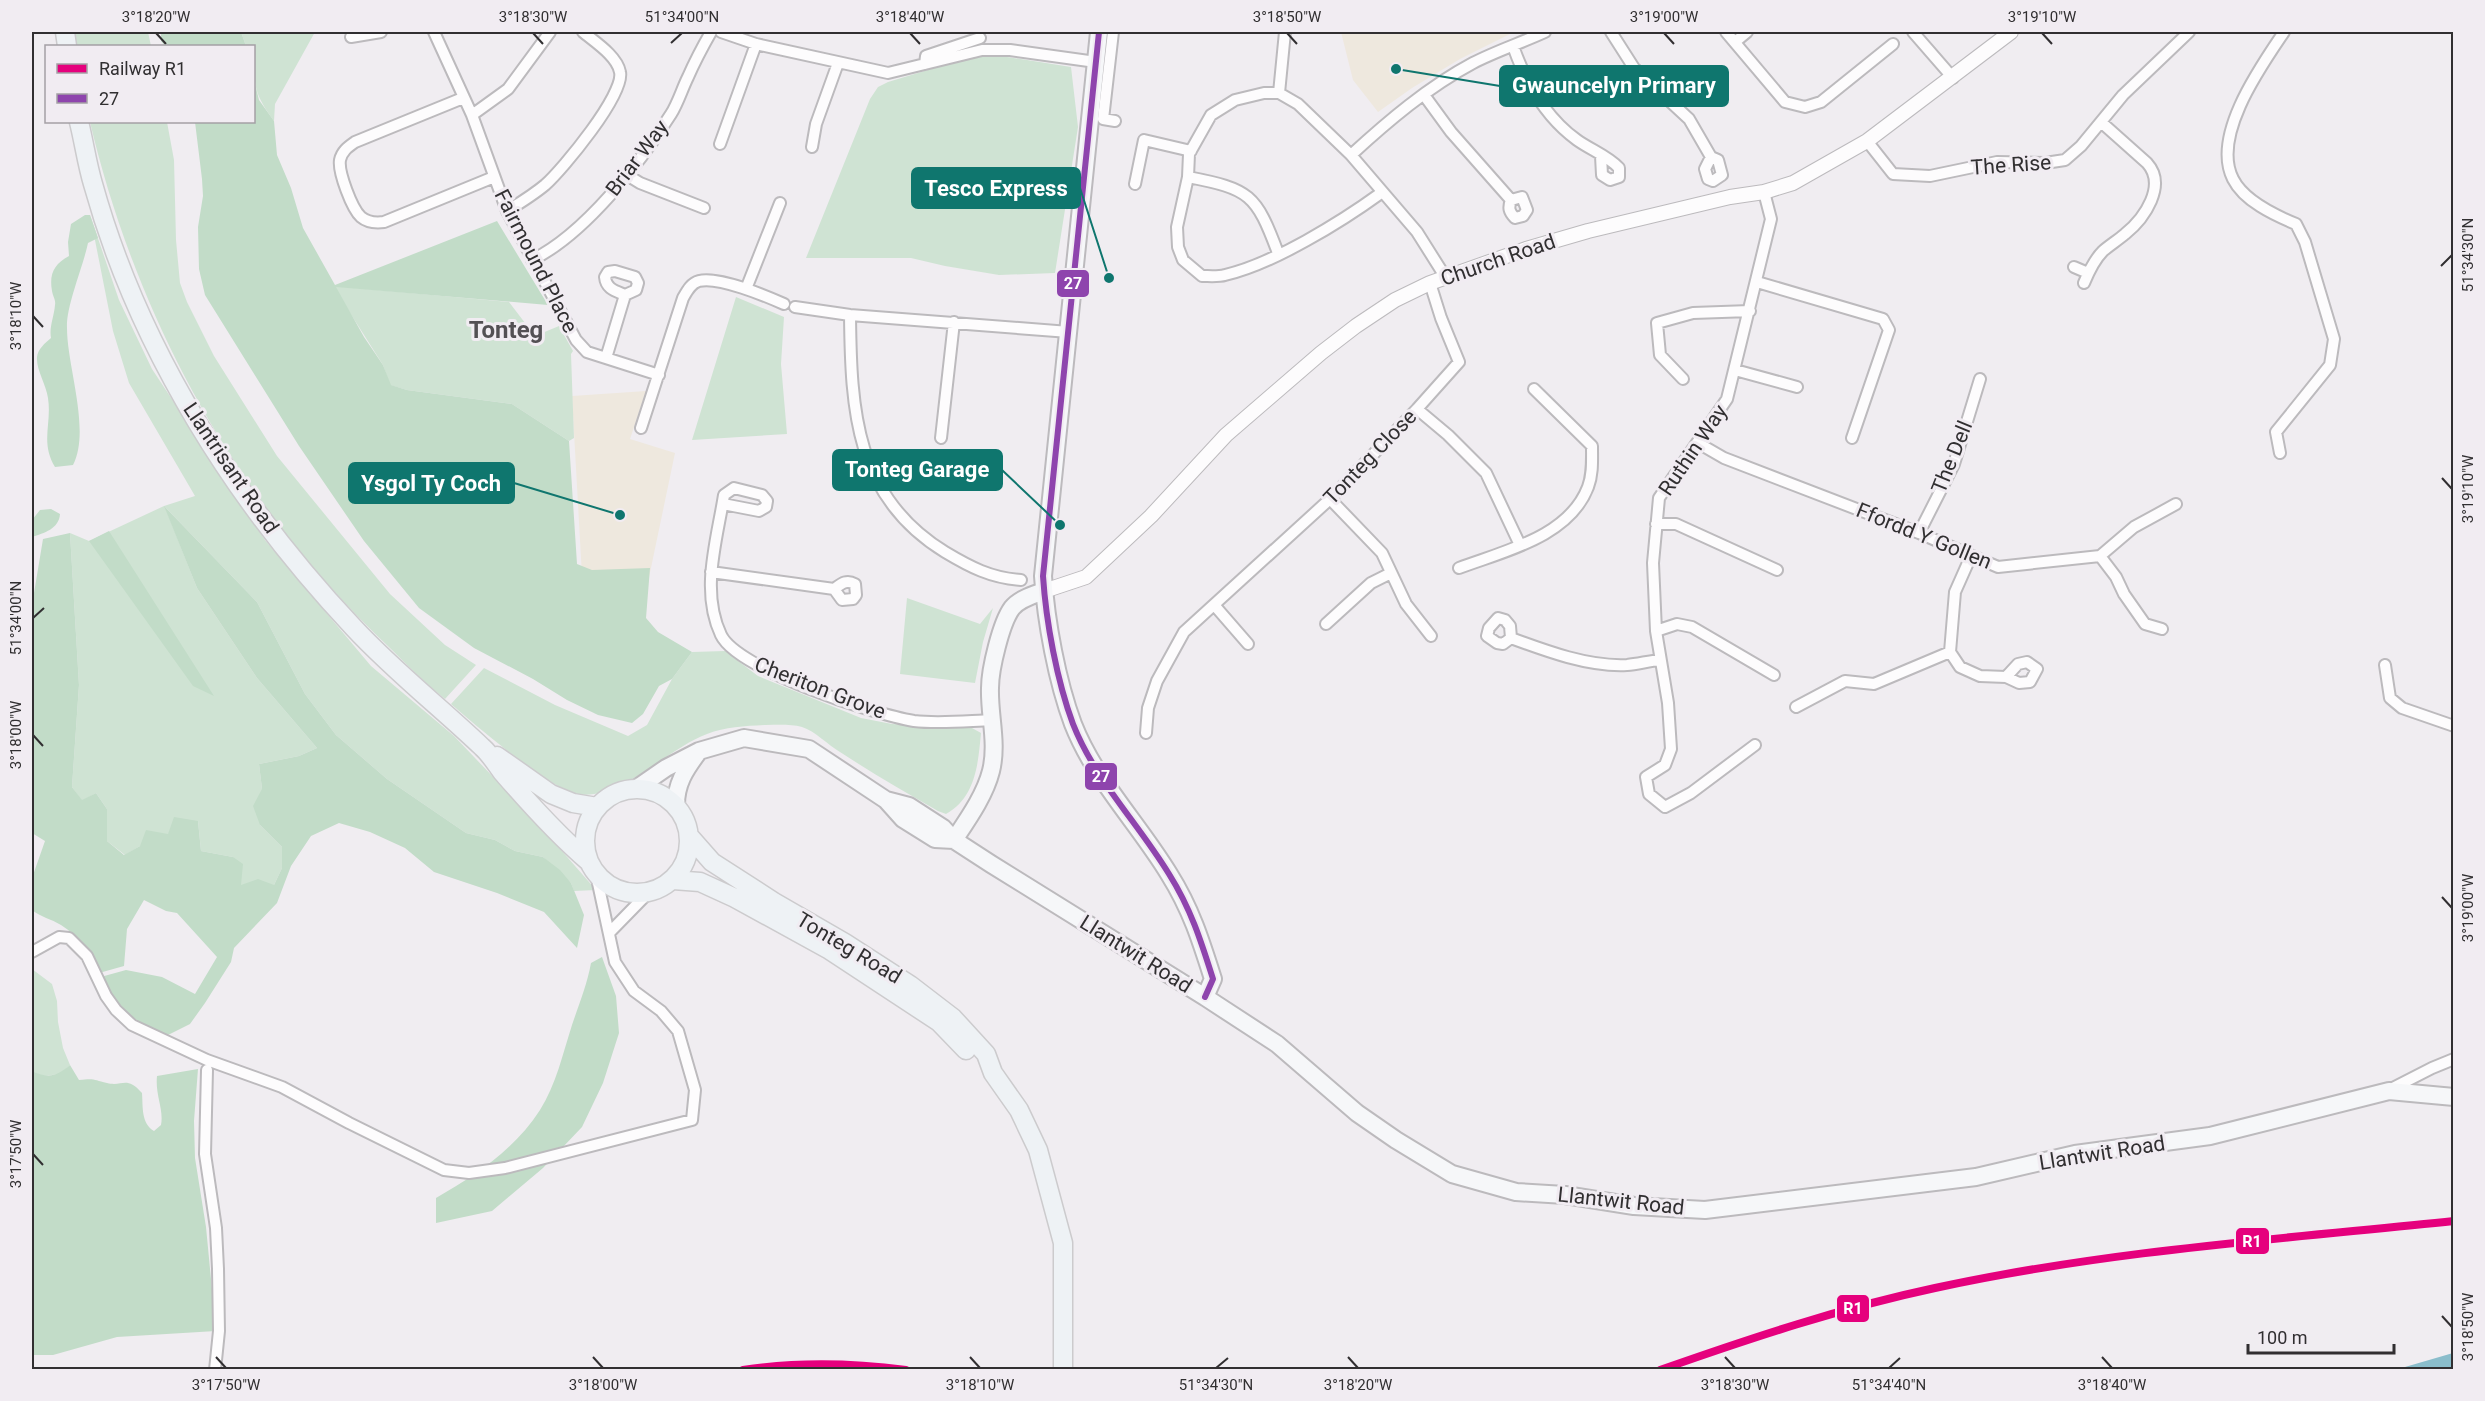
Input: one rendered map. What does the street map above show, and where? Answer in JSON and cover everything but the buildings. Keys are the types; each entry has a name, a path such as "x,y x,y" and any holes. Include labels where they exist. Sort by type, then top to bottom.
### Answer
{"main road":[{"path":"1099,32 1042,576 1052,644 1073,724 1118,805 1169,873 1194,919 1213,979 1205,997"},
{"name":"Llantrisant Road","path":"79,123 93,184 121,267 148,330 229,472 297,563 354,628 402,676 485,749 551,794 573,803 597,807"},
{"path":"954,840 976,806 991,771 993,758 990,686 1004,625 1012,607 1023,599 1044,591"},
{"name":"Llantwit Road","path":"699,751 744,738 809,749 886,800 903,819 935,839 954,840 1276,1044 1357,1113 1396,1140 1452,1174 1516,1192 1565,1195 1634,1206 1706,1210 1976,1177 2075,1154 2210,1136 2389,1091 2454,1097"},
{"name":"Llantrisant Road","path":"485,749 503,773 592,868"},
{"path":"637,788 651,790 676,805 683,814 690,837 683,868 673,880 649,892 622,891 608,885 592,868 585,847 585,833 589,819 597,807 615,794 637,788 666,768 699,751"},
{"path":"676,805 676,792 683,772 699,751"},
{"name":"Tonteg Road","path":"690,837 712,862 774,903 855,949 910,985 953,1018 986,1054 993,1073 1019,1110 1038,1150 1063,1243 1063,1370"},
{"name":"Tonteg Road","path":"673,880 700,882 735,898 837,954 939,1022 975,1060 993,1073"}],"street":[{"path":"351,37 381,32"},
{"name":"Fairmound Place","path":"434,32 472,116 507,211 580,346 587,352 659,375"},
{"path":"472,116 508,89 550,32"},
{"path":"507,211 529,197 562,168 587,136 619,87 620,70 615,60 583,32"},
{"name":"Briar Way","path":"532,260 553,247 580,225 606,200 627,175 672,113 711,32"},
{"path":"721,32 756,44 888,73 982,50 1010,50 1096,62"},
{"path":"1113,32 1103,119 1115,121"},
{"path":"1279,93 1285,32"},
{"path":"1351,155 1381,127 1474,62 1545,32"},
{"path":"1611,32 1634,68 1689,119 1711,157"},
{"path":"1726,32 1785,102 1805,107 1821,102 1893,44"},
{"path":"1735,42 1747,32"},
{"path":"1912,32 1953,78"},
{"name":"Church Road","path":"1044,591 1086,577 1144,523 1226,435 1321,353 1395,300 1431,283 1526,249 1588,231 1730,197 1764,192 1793,183 1867,141 2011,32"},
{"name":"The Rise","path":"1867,141 1893,174 1930,176 1997,162 2045,163 2065,160 2081,146 2123,95 2189,32"},
{"path":"2280,453 2276,432 2330,365 2334,339 2306,243 2296,224 2273,215 2239,188 2229,168 2228,152 2237,113 2256,73 2284,32"},
{"path":"926,64 926,56 979,35 982,50"},
{"path":"720,144 756,44"},
{"path":"1513,46 1535,97 1568,134 1601,156"},
{"path":"812,147 816,124 838,63"},
{"path":"1381,193 1323,231 1245,269 1222,276 1202,276 1182,260 1178,247 1177,227 1191,151 1211,115 1235,100 1264,93 1279,93 1298,104 1351,155 1381,193 1417,232 1446,278"},
{"path":"1424,95 1451,132 1510,200"},
{"path":"464,98 355,142 343,152 340,168 354,208 362,218 375,223 384,222 494,177"},
{"path":"2074,267 2086,278 2103,251 2126,234 2144,212 2155,190 2154,174 2147,162 2101,122"},
{"path":"1135,184 1144,140 1191,151"},
{"path":"627,175 640,183 704,208"},
{"path":"1188,177 1227,186 1247,195 1264,215 1278,254"},
{"name":"Ruthin Way","path":"1755,745 1691,794 1665,807 1649,794 1646,777 1665,765 1671,749 1668,703 1656,631 1653,563 1659,498 1727,399 1771,219 1764,192"},
{"path":"746,289 780,203"},
{"path":"641,428 683,298 693,284 700,280 746,289 790,305 850,315 1069,332"},
{"path":"1757,282 1883,319 1889,330 1852,438"},
{"name":"Tonteg Close","path":"1146,733 1148,708 1157,681 1184,632 1330,499 1459,362 1441,318 1431,283"},
{"path":"606,358 625,295"},
{"path":"1683,379 1660,356 1657,323 1693,313 1750,311"},
{"path":"850,315 853,389 857,420 864,449 880,488 890,503 914,529 938,547 988,575 1021,580"},
{"path":"941,438 954,322"},
{"path":"1735,370 1797,387"},
{"name":"The Dell","path":"1919,533 1954,464 1980,378"},
{"path":"1459,568 1553,530 1567,518 1588,487 1592,470 1592,446 1534,389"},
{"path":"1417,409 1448,435 1486,473 1520,545"},
{"name":"Ffordd Y Gollen","path":"1698,442 1724,458 1919,533 1998,567 2100,556"},
{"path":"1330,499 1382,553 1406,604 1431,636"},
{"name":"Cheriton Grove","path":"723,504 711,572 713,604 721,635 738,654 758,667 886,716 929,722 992,720"},
{"path":"2162,629 2145,624 2100,556 2134,527 2176,504"},
{"path":"1656,524 1676,524 1777,570"},
{"path":"1971,556 1955,592 1950,652 1960,667 1980,676 2006,677"},
{"path":"711,572 834,589"},
{"path":"1326,624 1371,583 1391,573"},
{"path":"1215,606 1248,644"},
{"path":"1656,631 1677,624 1692,627 1774,675"},
{"path":"1511,638 1535,647 1604,664 1626,665 1660,660"},
{"path":"1796,707 1845,681 1874,684 1950,652"},
{"path":"2385,665 2390,698 2402,708 2454,726"},
{"path":"32,952 59,938 69,938 87,956 106,996 116,1010 132,1025 207,1060 282,1087 380,1140 444,1170 469,1173 505,1168 692,1120 695,1090 678,1031 661,1011 634,991 615,962 592,868"},
{"path":"609,933 649,892"},
{"path":"2389,1091 2454,1059"},
{"path":"207,1070 205,1154 216,1228 218,1269 219,1331 215,1370"}],"shaded area":[{"path":"1341,32 1514,32 1460,59 1378,112 1353,80"},
{"path":"646,391 630,439 675,453 643,606 582,576 572,396"}],"green space":[{"path":"74,32 148,32 151,45 76,45"},
{"path":"161,32 241,32 246,45 164,45 161,41"},
{"path":"241,32 315,32 275,104 274,121 262,102 256,86 255,45 246,45"},
{"path":"995,55 1071,67 1078,127 1055,273 999,275 911,258 806,258 870,99 878,87 961,60"},
{"path":"255,84 259,100 274,121 277,155 291,188 303,228 335,285 497,221 548,305 336,287 364,337 383,365 391,385 407,390 512,404 569,441 577,564 592,570 650,568 646,618 658,632 692,652 672,679 659,686 643,714 632,723 598,715 474,648 419,608 364,541 299,446 205,295 199,269 198,227 203,196 195,123 255,123"},
{"path":"90,123 167,123 174,160 176,240 180,283 187,302 214,356 277,456 390,594 445,645 476,665 445,699 411,669 338,595 288,536 242,474 202,408 166,340 136,269 110,196"},
{"path":"85,215 90,215 98,238 88,243 67,319 68,344 79,417 78,451 73,465 55,467 47,441 48,398 37,357 40,349 51,338 55,303 51,285 52,275 56,266 69,256 68,242 71,224"},
{"path":"90,215 119,300 152,369 265,540 371,666 454,736 541,827 596,890 574,891 571,883 543,857 515,851 495,840 466,833 387,779 336,735 305,694 257,602 165,507 197,588 257,678 317,748 299,756 259,764 262,789 260,825 282,847 282,868 274,885 240,886 233,857 201,851 198,821 140,846 125,855 107,841 107,809 96,793 82,801 72,787 79,685 70,533 89,541 164,506 195,496 129,383 113,331"},
{"path":"333,286 509,302 535,336 559,326 573,351 571,354 574,438 569,441 512,404 407,390 390,385 383,365"},
{"path":"736,297 784,317 781,364 787,434 692,440"},
{"path":"164,506 257,602 305,694 336,735 387,779 466,833 495,840 515,851 543,857 560,870 571,883 584,915 577,948 544,912 434,872 405,848 370,832 339,823 311,836 291,866 277,903 234,948 231,962 190,1024 166,1036 124,1020 97,978 126,970 162,977 195,994 217,957 177,913 166,911 144,900 127,929 124,966 99,973 88,952 73,934 32,910 32,878 45,841 32,833 34,802 32,797 32,605 43,539 70,533 79,685 72,787 82,800 96,793 107,809 107,841 124,855 140,846 146,830 168,834 174,817 198,821 201,851 233,857 243,864 241,885 258,879 274,885 282,868 282,847 260,825 253,806 262,789 259,764 299,756 317,748 257,678 197,588"},
{"path":"51,509 60,514 57,523 50,530 32,537 32,520 40,510"},
{"path":"109,531 214,696 193,686 89,541"},
{"path":"907,598 980,624 993,608 975,683 900,674"},
{"path":"725,651 758,676 861,718 892,724 972,728 981,733 977,768 964,799 946,814 938,811 876,775 807,729 793,725 744,726 707,734 610,790 594,794 577,794 565,790 531,769 451,704 484,668 555,705 628,736 647,725 672,679 692,652"},
{"path":"602,957 616,996 619,1033 603,1083 582,1127 543,1168 492,1211 436,1223 436,1198 465,1180 506,1149 519,1137 540,1110 559,1069 591,963"},
{"path":"32,969 52,984 57,1001 63,1048 70,1065 61,1074 42,1076 32,1071"},
{"path":"70,1065 79,1080 91,1079 112,1084 132,1084 142,1093 145,1119 154,1131 161,1125 162,1119 157,1076 198,1069 194,1121 195,1158 206,1227 216,1331 117,1337 53,1355 32,1355 32,1071 48,1076 61,1072"}],"water":[{"path":"2453,1353 2453,1369 2380,1369 2405,1367"}],"rail line":[{"name":"R1","path":"1660,1370 1831,1314 1900,1296 1999,1275 2193,1247 2454,1221"},
{"name":"R1","path":"743,1370 824,1364 906,1370"}],"transit line":[{"name":"27","path":"1099,32 1043,576 1044,594 1057,670 1073,724 1093,764 1157,855 1183,900 1200,938 1213,979 1205,997"}],"place":[{"name":"Gwauncelyn Primary","path":"1396,69"},
{"name":"Tesco Express","path":"1109,278"},
{"name":"Ysgol Ty Coch","path":"620,515"},
{"name":"Tonteg Garage","path":"1060,525"}],"district":[{"name":"Tonteg","path":"506,330"}]}
